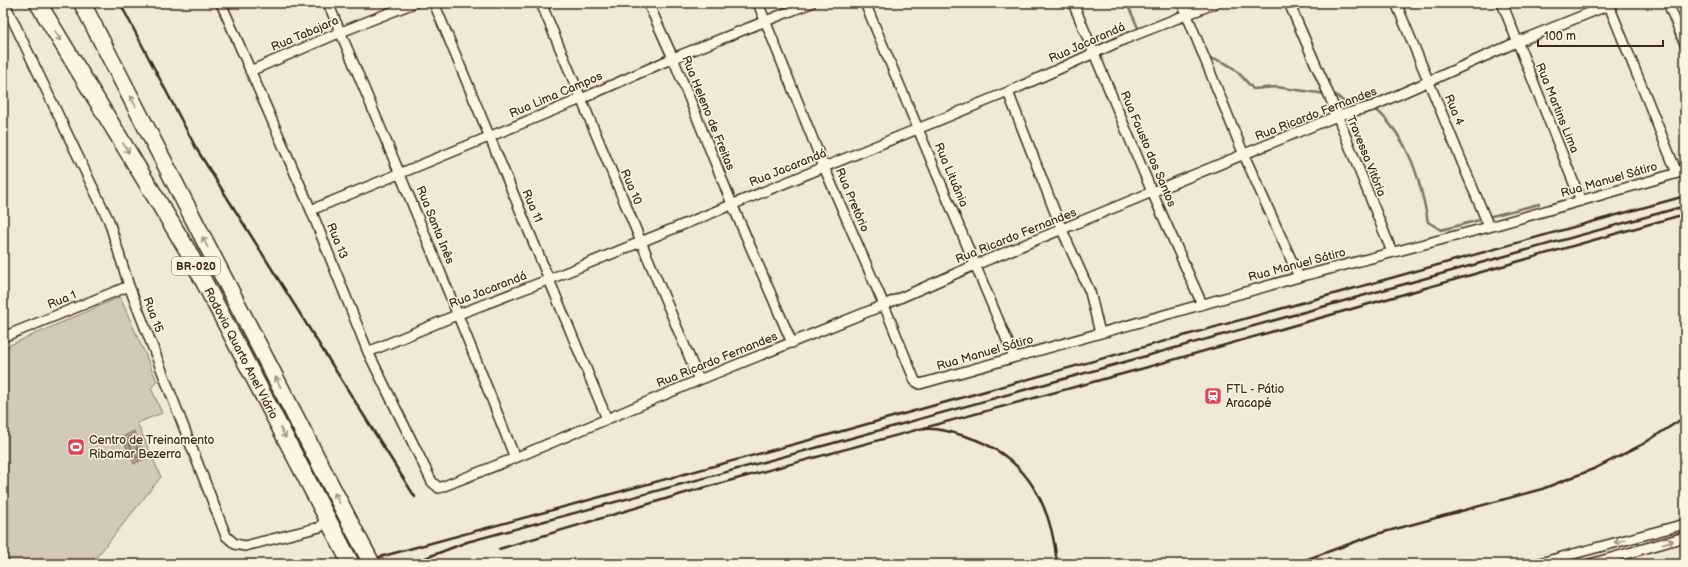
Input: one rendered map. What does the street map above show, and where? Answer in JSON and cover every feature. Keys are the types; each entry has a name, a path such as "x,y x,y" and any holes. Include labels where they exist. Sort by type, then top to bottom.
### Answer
{"highway":[{"name":"Rodovia Quarto Anel Viário","path":"38,3 188,251 351,564"},
{"name":"Rodovia Quarto Anel Viário","path":"82,3 372,564"}],"street":[{"name":"Rua 13","path":"221,3 311,210 368,352 434,485"},
{"name":"Rua Santa Inês","path":"328,3 401,173 459,314 515,458"},
{"name":"Rua Tabajara","path":"250,71 414,3"},
{"name":"Rua 11","path":"434,3 607,419"},
{"name":"Rua 10","path":"541,3 698,380"},
{"name":"Rua Heleno de Freitas","path":"648,3 673,58 732,204 792,343"},
{"name":"Rua Pretório","path":"758,3 824,167 916,383"},
{"name":"Rua Lima Campos","path":"311,210 581,99 673,58 811,3"},
{"name":"Rua Lituânia","path":"865,3 1014,357"},
{"name":"Rua Fausto dos Santos","path":"1073,3 1152,192 1202,304"},
{"path":"1182,3 1244,155 1299,277"},
{"name":"Rua Jacarandá","path":"368,352 1008,92 1094,53 1216,3"},
{"name":"Travessa Vitória","path":"1289,3 1392,252"},
{"name":"Rua 4","path":"1396,3 1489,227"},
{"name":"Rua Martins Lima","path":"1502,3 1581,201"},
{"path":"1668,3 1685,44"},
{"path":"1608,4 1681,172"},
{"name":"Rua Ricardo Fernandes","path":"434,485 439,488 515,458 698,380 884,305 975,265 1337,116 1373,106 1517,42 1608,4"},
{"name":"Rua 15","path":"4,5 106,214 129,286 226,536 235,544 245,546 320,527 327,517"},
{"path":"1008,92 1062,230 1090,292 1100,333"},
{"name":"Rua Manuel Sátiro","path":"916,383 920,384 1299,277 1489,227 1681,172"},
{"name":"Rua 1","path":"3,337 129,286"},
{"path":"1536,564 1685,524"},
{"path":"1636,537 1639,550"},
{"path":"1590,564 1685,537"}],"shaded area":[{"name":"Centro de Treinamento Ribamar Bezerra","path":"120,297 157,381 151,388 162,413 137,423 161,477 91,564 3,564 3,348"}],"water":[{"path":"134,431 146,458 134,464 122,437"}],"waterway":[{"path":"1125,3 1130,10 1139,30"},
{"path":"1175,23 1185,22 1188,29"},
{"path":"1207,59 1222,61 1228,64 1238,72 1253,89 1276,87 1326,94"},
{"path":"1331,95 1336,95 1344,102 1368,101 1372,105"},
{"path":"1375,108 1387,120 1405,146 1417,175 1428,222 1441,230 1483,219"},
{"path":"1488,217 1539,204"}],"railway":[{"path":"120,3 196,148 415,497"},
{"path":"354,564 828,435 1685,196"},
{"path":"410,564 467,542 830,444 1685,206"},
{"path":"499,549 692,491 1148,367 1685,214"},
{"path":"1294,564 1377,534 1542,489 1596,468 1643,444 1685,417"},
{"path":"925,429 936,429 952,432 988,445 1006,457 1020,470 1042,503 1054,542 1057,564"}],"place":[{"name":"FTL - Pátio Aracapé","path":"1213,396"},
{"name":"Centro de Treinamento Ribamar Bezerra","path":"76,447"}]}
